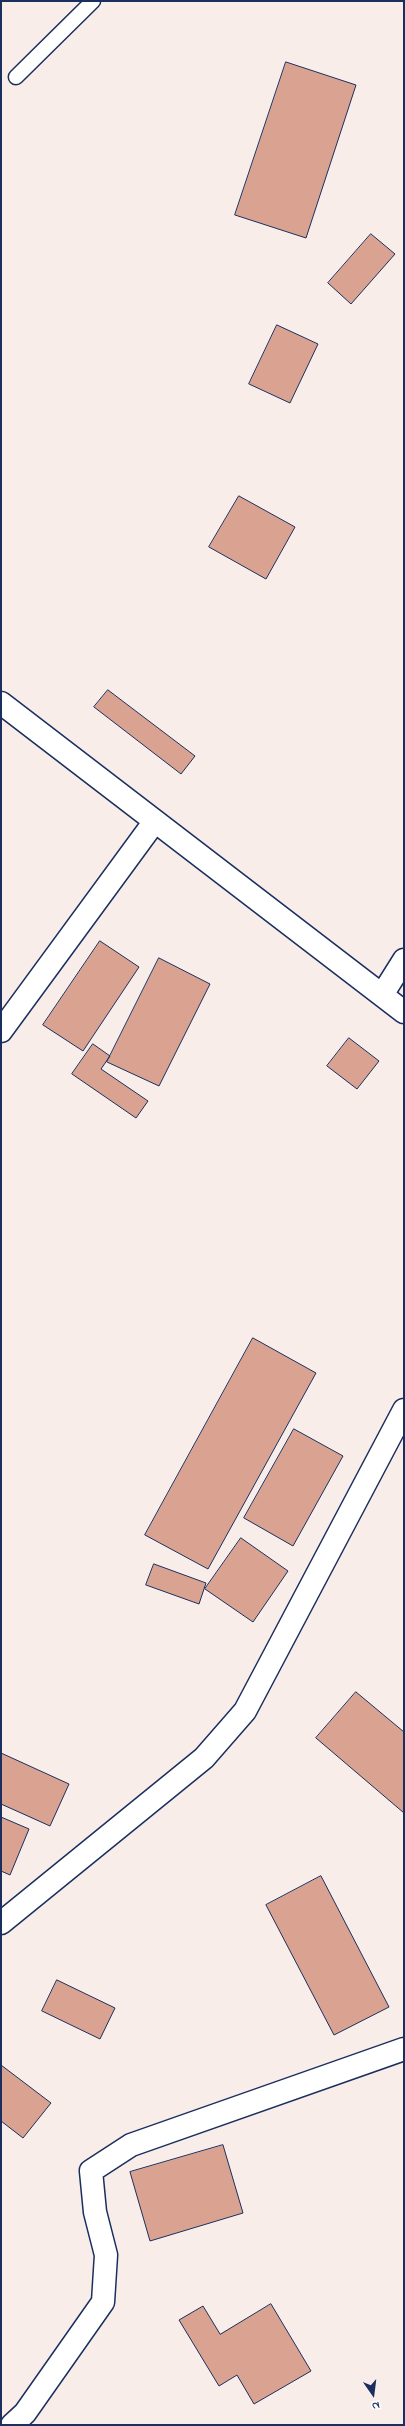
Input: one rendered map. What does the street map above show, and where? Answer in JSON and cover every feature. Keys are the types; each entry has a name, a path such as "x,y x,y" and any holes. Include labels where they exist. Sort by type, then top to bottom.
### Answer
{"street":[{"path":"1,703 404,1012"},
{"path":"1,1031 155,822"},
{"path":"382,995 404,960"},
{"path":"1,1923 204,1758 245,1712 404,1410"},
{"path":"12,2425 25,2413 103,2302 106,2255 95,2212 91,2171 131,2145 404,2049"}],"lane":[{"path":"16,77 93,1"}],"building":[{"path":"286,62 356,85 306,238 235,215"},
{"path":"371,234 395,254 351,304 328,283"},
{"path":"277,325 318,344 290,403 249,384"},
{"path":"239,496 295,527 266,579 209,547"},
{"path":"108,690 195,756 181,774 94,707"},
{"path":"100,941 139,967 83,1051 43,1025"},
{"path":"159,958 210,984 159,1086 107,1062"},
{"path":"349,1038 379,1061 357,1089 327,1066"},
{"path":"93,1044 110,1056 101,1069 148,1101 136,1118 72,1074"},
{"path":"253,1338 316,1373 208,1569 145,1535"},
{"path":"294,1429 343,1456 293,1546 244,1518"},
{"path":"241,1538 288,1571 253,1622 205,1589"},
{"path":"154,1564 206,1583 199,1604 146,1585"},
{"path":"356,1692 404,1732 404,1813 316,1738"},
{"path":"1,1753 69,1784 50,1826 1,1804"},
{"path":"1,1817 29,1829 10,1875 1,1871"},
{"path":"321,1876 389,2007 334,2035 266,1905"},
{"path":"57,1980 115,2008 100,2039 42,2011"},
{"path":"1,2065 51,2103 23,2138 1,2121"},
{"path":"223,2145 243,2213 150,2241 130,2172"},
{"path":"271,2304 311,2371 254,2404 237,2375 219,2386 179,2320 203,2306 220,2334"}]}
